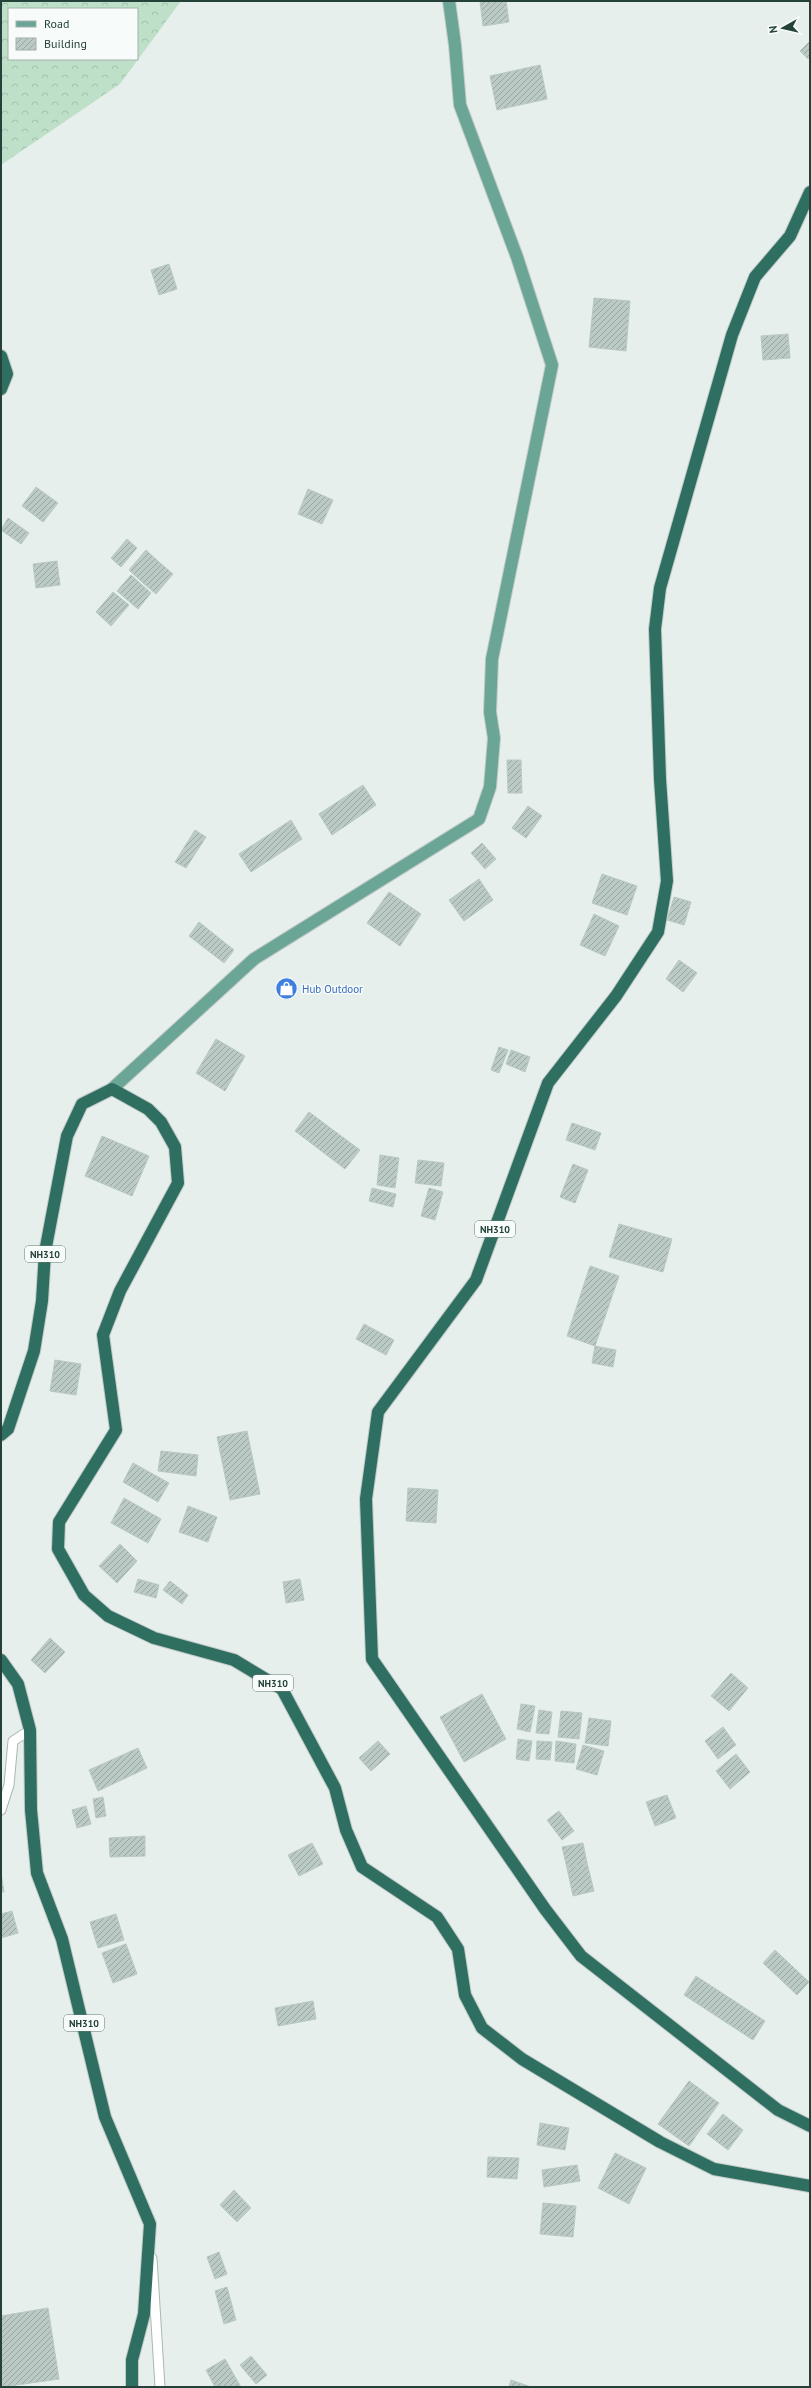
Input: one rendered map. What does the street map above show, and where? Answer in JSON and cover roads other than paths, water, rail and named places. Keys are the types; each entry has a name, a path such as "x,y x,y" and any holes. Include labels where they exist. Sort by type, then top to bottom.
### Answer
{"highway":[{"name":"NH310","path":"810,192 790,236 755,277 735,327 660,588 655,629 660,779 667,881 658,932 616,996 548,1083 476,1280 378,1412 366,1499 372,1660 545,1909 581,1956 778,2110 810,2126"},
{"path":"1,356 7,374 1,389"},
{"name":"NH310","path":"1,1435 8,1429 34,1351 42,1301 45,1252 67,1136 82,1104 112,1089 148,1109 161,1122 175,1147 178,1183 120,1291 103,1336 116,1430 59,1522 58,1550 84,1595 108,1616 154,1638 234,1660 282,1689 335,1788 346,1830 362,1867 437,1917 458,1949 464,1995 482,2028 522,2059 660,2142 714,2169 810,2186"},
{"name":"NH310","path":"1,1660 18,1684 30,1730 31,1810 37,1873 62,1939 105,2117 150,2224 144,2314 132,2360 132,2387"}],"main road":[{"path":"112,1089 254,959 479,819 490,787 494,738 490,712 492,659 552,365 517,257 460,105 455,45 449,1"}],"lane":[{"path":"1,1810 9,1785 13,1741 30,1730"},
{"path":"150,2224 160,2387"}],"place":[{"name":"Hub Outdoor","path":"287,989"}]}
